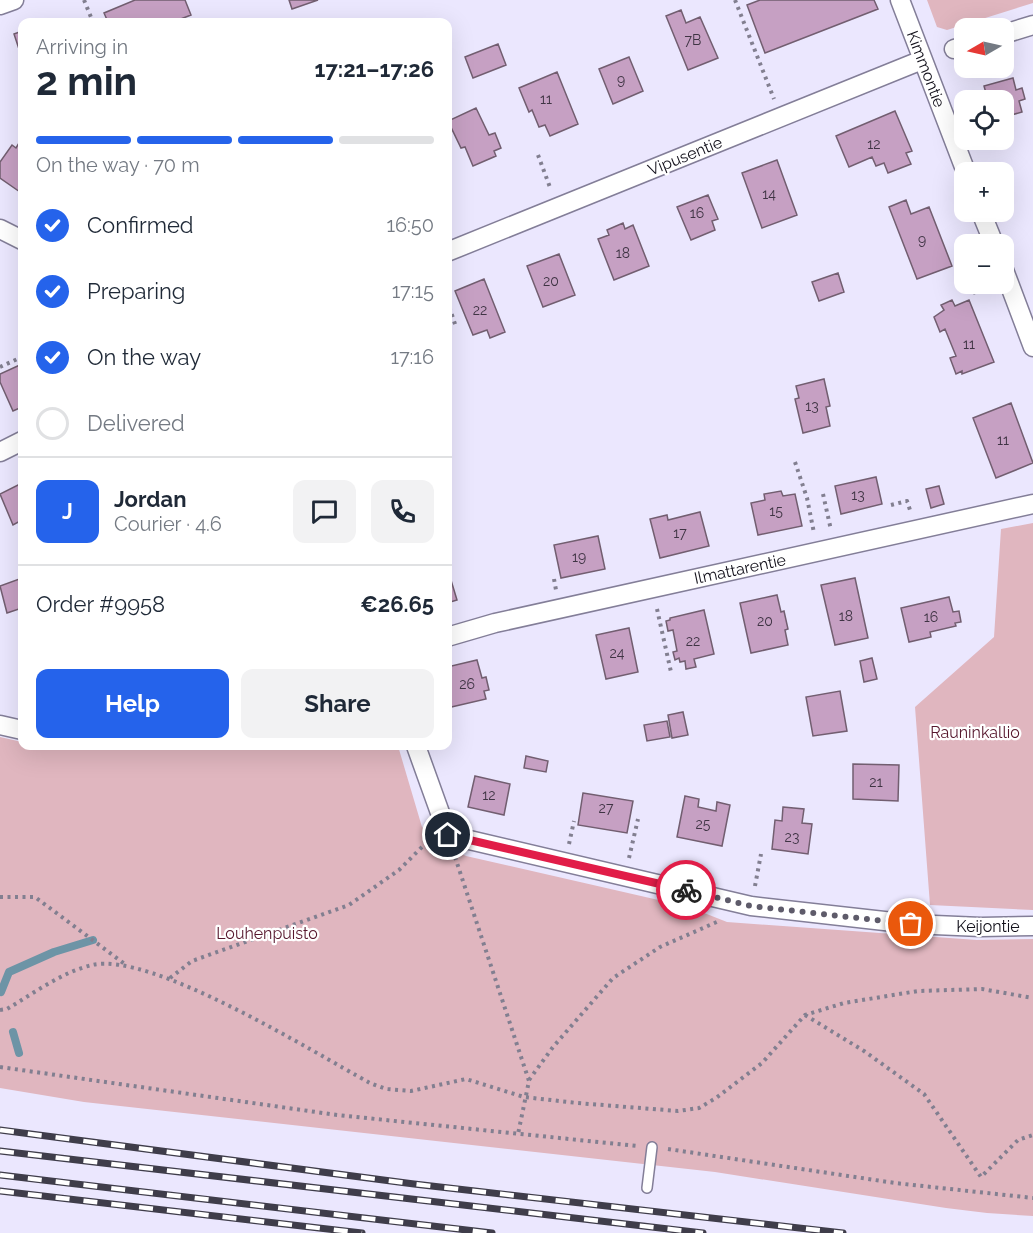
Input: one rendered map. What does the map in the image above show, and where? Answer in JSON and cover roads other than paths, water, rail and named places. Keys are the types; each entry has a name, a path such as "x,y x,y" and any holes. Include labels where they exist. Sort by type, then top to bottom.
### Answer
{"street":[{"path":"0,5 14,0"},
{"name":"Kimmontie","path":"900,0 962,162"},
{"path":"1014,31 1033,25"},
{"name":"Vipusentie","path":"452,250 922,60"},
{"path":"0,229 18,238"},
{"path":"1013,294 1033,347"},
{"path":"0,452 18,443"},
{"name":"Ilmattarentie","path":"452,636 495,623 1033,504"},
{"path":"0,724 18,729"},
{"name":"Keijontie","path":"417,750 448,835 751,906 911,924 981,927 1033,926"}],"lane":[{"path":"647,1188 652,1147"}],"waterway":[{"path":"1,992 9,972 54,952 93,940"},
{"path":"13,1032 19,1053"}],"railway":[{"path":"0,1130 414,1184 843,1233"},
{"path":"0,1151 703,1233"},
{"path":"0,1175 492,1233"},
{"path":"0,1191 362,1233"}],"park label":[{"name":"Rauninkallio","path":"975,732"},
{"name":"Louhenpuisto","path":"267,933"}]}
